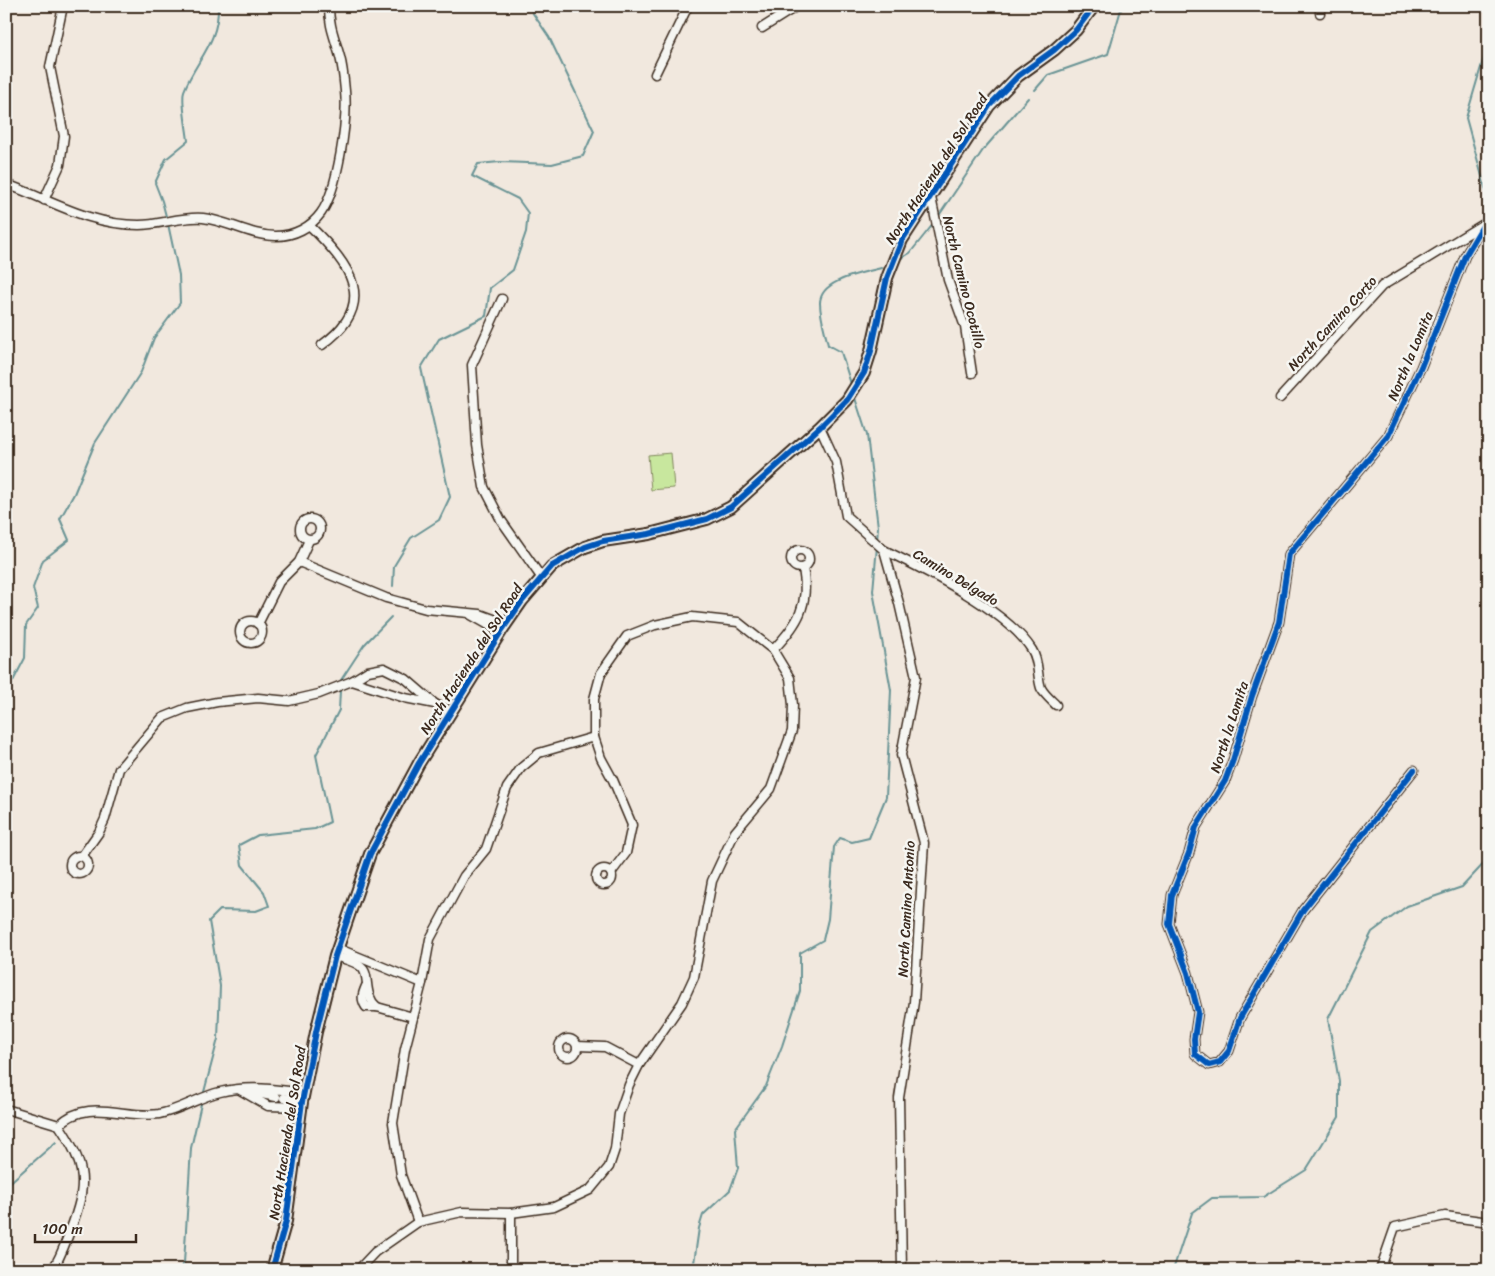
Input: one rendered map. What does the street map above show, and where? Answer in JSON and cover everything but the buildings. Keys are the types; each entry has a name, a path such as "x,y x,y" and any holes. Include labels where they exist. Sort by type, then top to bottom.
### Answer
{"street":[{"path":"44,200 60,165 64,136 50,67 63,6"},
{"path":"6,184 82,217 138,225 200,218 224,221 256,232 276,236 298,232 310,226 322,212 333,186 345,122 345,93 340,58 329,24 329,6"},
{"path":"655,74 688,6"},
{"path":"762,28 797,6"},
{"name":"North Hacienda del Sol Road","path":"272,1270 286,1221 303,1100 316,1032 336,952 370,854 419,763 504,628 541,577 552,566 585,547 604,541 649,534 688,524 731,507 820,427 847,400 864,373 892,259 902,240 989,106 1018,76 1054,50 1076,30 1094,6"},
{"name":"North Camino Ocotillo","path":"931,196 948,280 965,327 972,373"},
{"name":"North Camino Corto","path":"1280,398 1382,286 1486,222"},
{"name":"North la Lomita","path":"1414,770 1303,910 1240,1018 1229,1051 1220,1062 1208,1065 1195,1054 1194,1039 1198,1012 1188,973 1169,924 1172,895 1189,853 1196,827 1225,781 1233,760 1252,696 1279,622 1289,554 1388,436 1421,367 1466,256 1486,222"},
{"path":"310,226 336,252 349,273 354,290 354,303 345,326 322,345"},
{"path":"502,299 472,365 477,445 484,487 501,520 541,577"},
{"path":"820,427 836,462 846,516 884,550"},
{"path":"258,624 279,582 299,562 308,540"},
{"name":"Camino Delgado","path":"884,550 930,572 1012,628 1033,651 1042,689 1056,705"},
{"name":"North Camino Antonio","path":"884,550 899,603 916,677 901,755 924,843 914,1002 899,1098 902,1270"},
{"path":"299,562 386,598 426,609 480,614 504,628"},
{"path":"773,650 789,633 803,609 806,581 803,568"},
{"path":"358,1270 375,1252 418,1222 462,1212 512,1214 554,1207 590,1190 609,1167 615,1149 619,1114 638,1065 674,1016 692,983 712,881 736,832 771,789 792,731 793,705 790,678 773,650 738,622 692,617 655,625 627,636 601,673 597,684 594,706 594,737 601,758 613,780 632,824 626,853 611,872"},
{"path":"82,856 99,832 105,819 119,769 162,718 186,708 217,702 258,698 289,701 319,694 352,681 368,671 384,668 406,680 435,704 451,712"},
{"path":"352,681 405,698 435,704"},
{"path":"418,1222 401,1175 393,1123 405,1049 422,983 430,939 469,867 486,849 507,788 521,768 540,753 594,737"},
{"path":"336,952 422,983"},
{"path":"336,952 361,966 365,972 370,1000 377,1007 413,1017"},
{"path":"577,1046 605,1047 618,1052 638,1065"},
{"path":"59,1125 67,1117 94,1110 158,1114 181,1108 222,1091 264,1087 303,1100"},
{"path":"240,1090 268,1106 303,1100"},
{"path":"240,1090 280,1098 303,1100"},
{"path":"6,1109 59,1125 77,1156 83,1182 75,1216 52,1270"},
{"path":"512,1214 510,1262 513,1270"},
{"path":"1380,1270 1395,1227 1445,1216 1489,1222"}],"green space":[{"path":"671,453 674,488 651,490 648,455"}],"waterway":[{"path":"167,220 155,183 166,159 188,141 184,91 211,41 215,31 218,6"},
{"path":"393,586 394,566 411,538 439,520 450,497 421,368 439,339 486,316 490,288 513,270 526,232 528,213 518,199 472,176 478,164 500,162 552,164 583,156 594,131 549,37 528,6"},
{"path":"1035,90 1048,75 1108,54 1122,6"},
{"path":"1489,40 1466,118 1489,202"},
{"path":"938,217 983,150 1028,98"},
{"path":"900,259 910,253 934,223"},
{"path":"6,685 13,681 25,658 26,625 38,608 33,588 43,560 69,540 60,519 74,494 95,443 141,372 154,338 180,303 179,275 168,224"},
{"path":"851,384 841,352 828,345 821,313 820,303 822,295 827,288 844,278 881,268"},
{"path":"855,398 867,435 878,527 877,541"},
{"path":"693,1270 699,1228 703,1215 730,1190 738,1168 735,1129 766,1086 782,1046 800,991 800,953 823,940 828,919 834,847 840,838 852,842 869,838 886,797 891,690 873,591 877,546"},
{"path":"341,680 364,645 391,617"},
{"path":"204,1092 218,1039 220,986 209,921 220,910 256,911 269,906 264,892 242,865 239,845 258,835 315,829 330,822 316,755 339,710 340,691"},
{"path":"1173,1270 1192,1213 1212,1198 1263,1197 1306,1170 1339,1117 1339,1081 1328,1019 1372,932 1407,906 1462,887 1489,858"},
{"path":"179,1270 184,1263 191,1148 201,1104"},
{"path":"6,1186 56,1142"}],"cycle path":[{"path":"272,1270 286,1221 302,1102 316,1032 335,956 370,854 419,763 502,630 522,601 552,566 585,547 603,541 649,534 707,519 731,507 820,427 847,400 864,373 871,351 887,278 902,240 989,106 1018,76 1054,50 1076,30 1094,6"},
{"path":"1414,770 1303,910 1240,1018 1229,1051 1220,1062 1209,1065 1195,1054 1194,1039 1198,1012 1188,973 1169,924 1172,895 1189,853 1196,827 1225,781 1233,760 1252,696 1279,622 1289,554 1388,436 1421,367 1465,256 1484,224 1489,221"}]}
